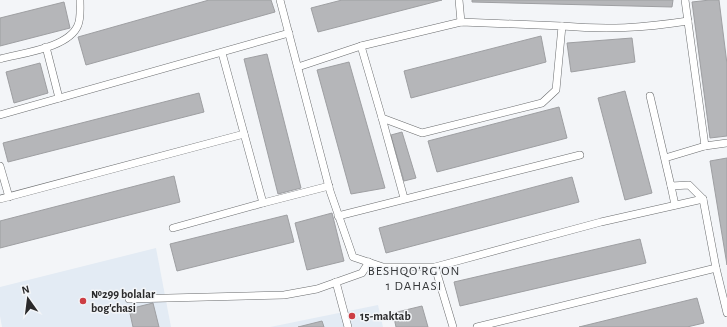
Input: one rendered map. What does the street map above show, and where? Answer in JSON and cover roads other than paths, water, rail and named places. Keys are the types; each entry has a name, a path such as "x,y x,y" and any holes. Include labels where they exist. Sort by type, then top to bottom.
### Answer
{"lane":[{"path":"0,59 62,43 73,34 79,24 80,0"},
{"path":"280,0 329,186 353,257 383,267 435,267 601,222 703,199"},
{"path":"459,0 461,22"},
{"path":"685,0 705,146"},
{"path":"298,67 361,46 461,22 598,29 637,28 688,21"},
{"path":"382,118 422,133 542,103 556,90 562,26"},
{"path":"0,115 289,33"},
{"path":"361,46 404,198"},
{"path":"46,47 59,98"},
{"path":"222,53 263,204"},
{"path":"650,96 675,205"},
{"path":"0,199 244,134"},
{"path":"665,158 705,146 727,143"},
{"path":"338,216 404,198 580,155"},
{"path":"0,166 8,197"},
{"path":"671,186 689,185 703,199 716,268 727,313"},
{"path":"173,228 329,186"},
{"path":"129,299 284,295 317,288 362,273 369,262"},
{"path":"435,267 453,327"},
{"path":"476,327 716,268"},
{"path":"336,282 348,327"}],"place":[{"name":"№299 bolalar bog'chasi","path":"83,301"},
{"name":"15-maktab","path":"352,316"}],"district":[{"name":"BESHQO'RG'ON 1 DAHASI","path":"414,278"}]}
